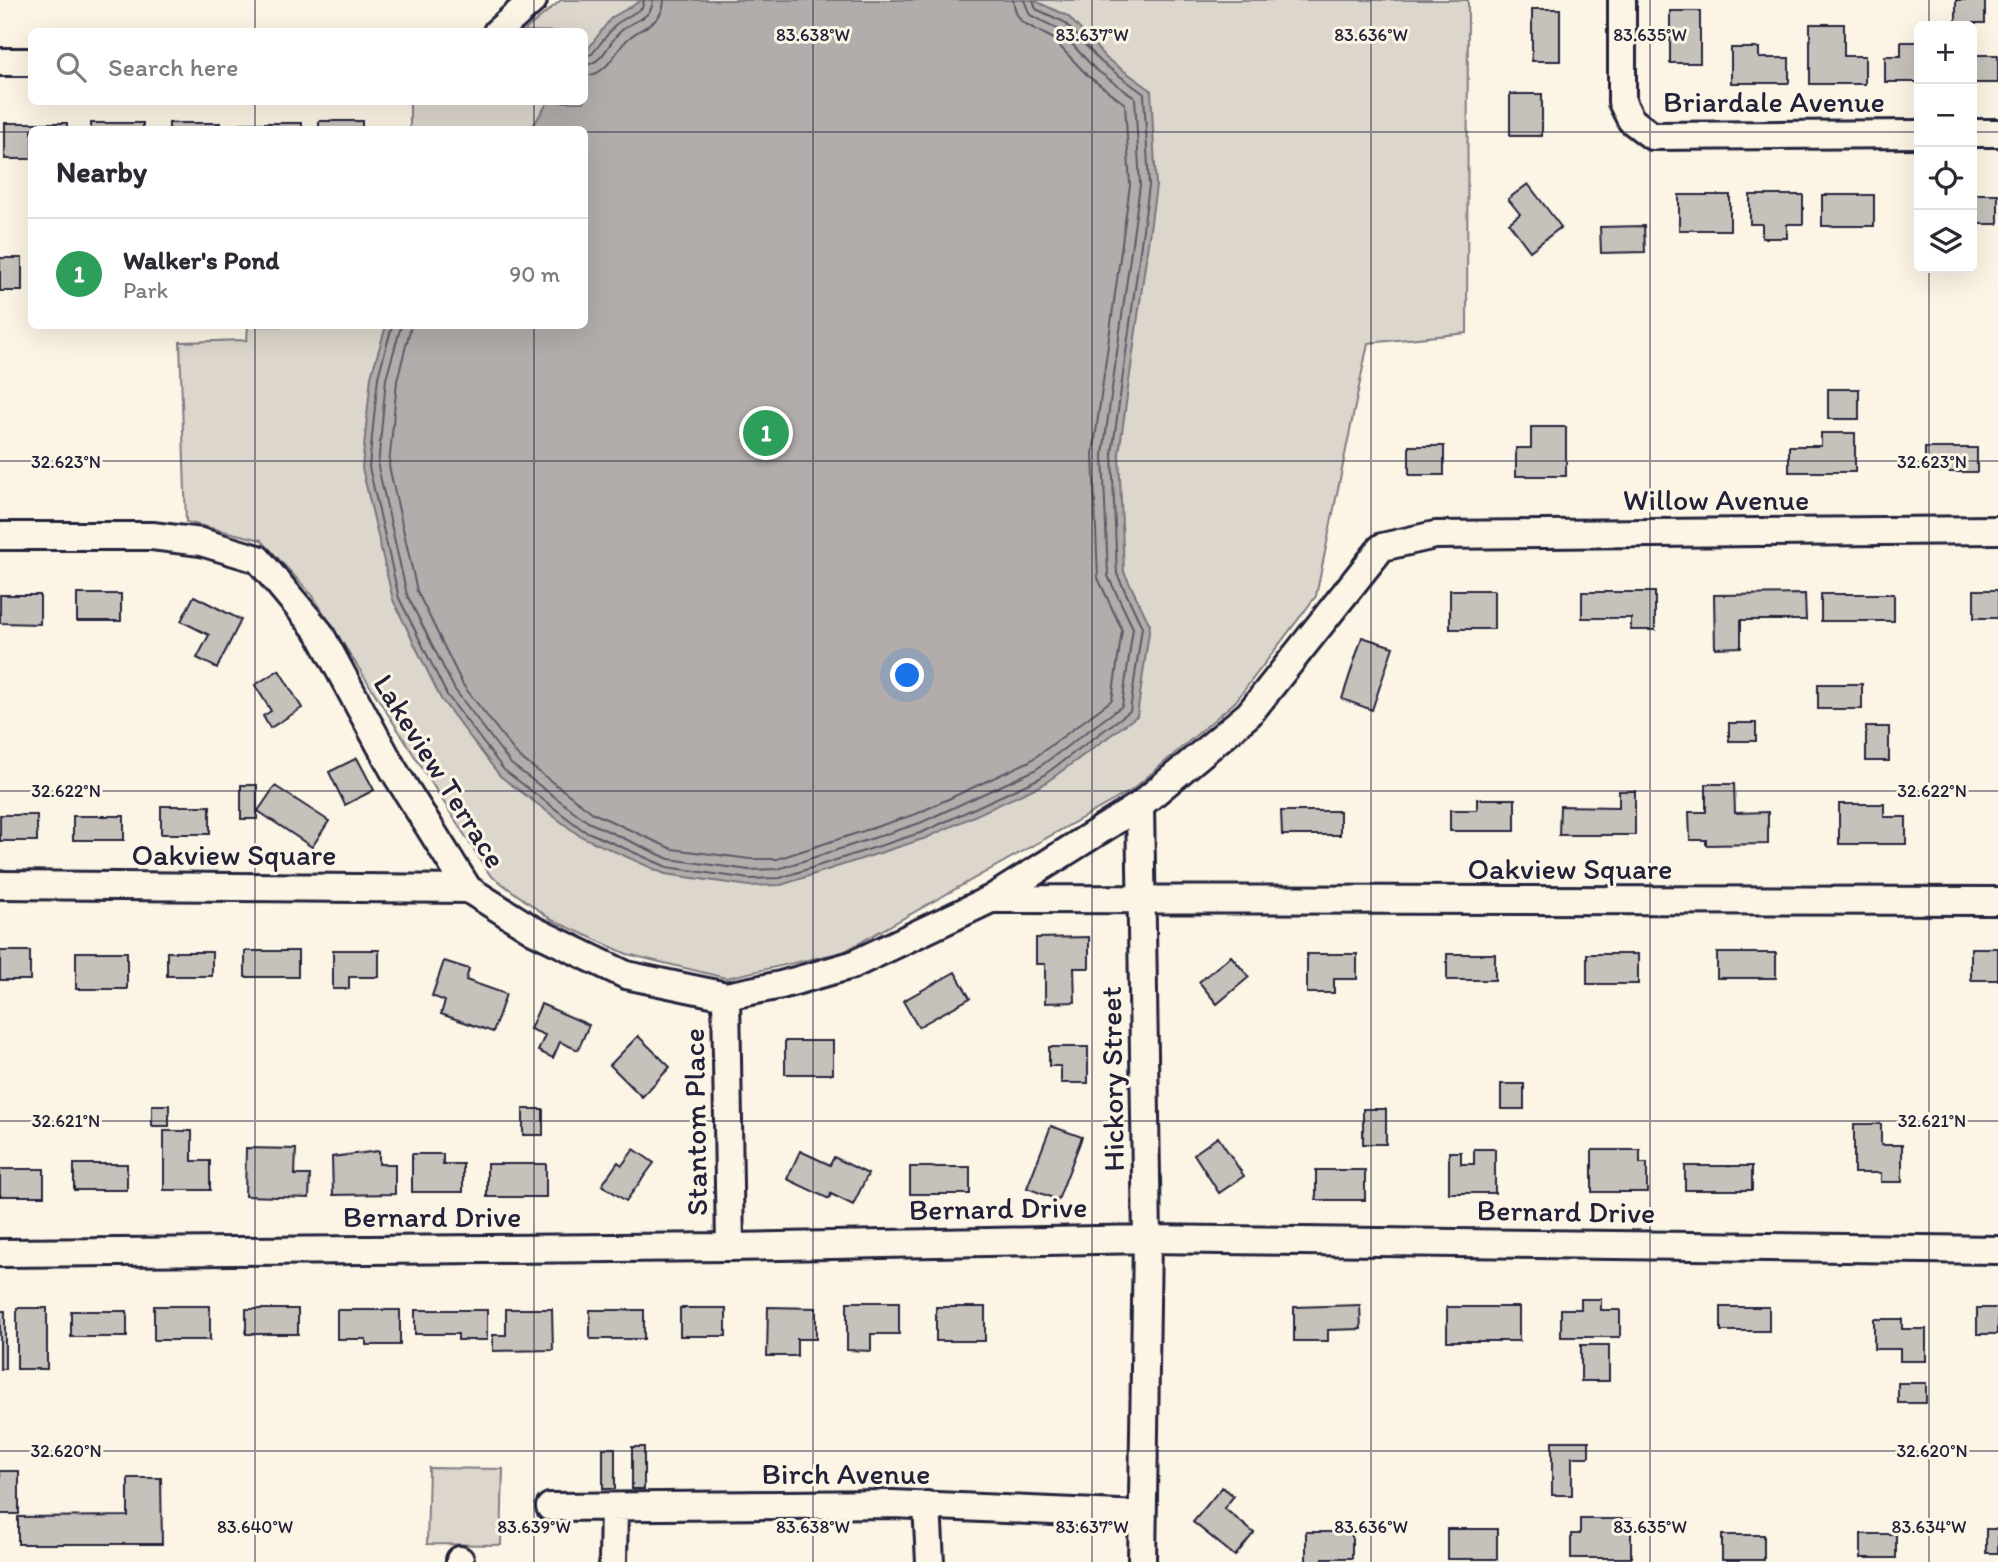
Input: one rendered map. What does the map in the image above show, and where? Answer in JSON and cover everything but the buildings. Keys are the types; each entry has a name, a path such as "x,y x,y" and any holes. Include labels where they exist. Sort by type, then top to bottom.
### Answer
{"street":[{"path":"502,28 533,0"},
{"name":"Briardale Avenue","path":"1622,0 1622,102 1631,120 1652,136 1914,134"},
{"path":"0,62 28,62"},
{"path":"1977,133 1998,133"},
{"name":"Willow Avenue","path":"1435,535 1998,530"},
{"name":"Lakeview Terrace","path":"0,536 152,536 201,542 258,559 319,632 393,769 468,889 533,930 626,975 726,996 781,985 852,965 991,899 1140,805 1249,714 1382,547 1435,535"},
{"name":"Hickory Street","path":"1140,805 1147,1239 1142,1562"},
{"name":"Oakview Square","path":"0,886 468,889"},
{"name":"Lakeview Terrace","path":"991,899 1142,901"},
{"name":"Oakview Square","path":"1142,901 1998,901"},
{"name":"Stantom Place","path":"726,996 730,1247"},
{"name":"Bernard Drive","path":"0,1253 730,1247 1147,1239 1998,1250"},
{"path":"927,1505 930,1562"},
{"name":"Birch Avenue","path":"550,1507 927,1505 1141,1515"},
{"path":"613,1562 614,1507"}],"shaded area":[{"path":"561,0 1468,0 1467,333 1368,343 1316,596 1235,702 1132,790 843,952 726,978 627,954 552,920 490,875 313,596 261,540 186,522 180,342 247,340 248,329 588,329 588,126 410,126 410,105 588,105 588,28 528,28"},
{"path":"429,1468 503,1469 501,1545 427,1544"}],"water":[{"path":"642,0 1033,0 1068,16 1106,58 1151,90 1156,186 1119,454 1124,572 1150,625 1137,716 1044,784 926,838 781,885 749,886 665,874 580,836 500,776 441,699 393,600 362,468 371,376 385,329 588,329 588,126 533,126 546,105 588,105 588,49 611,18"}],"place":[{"name":"Walker's Pond","path":"766,433"}]}
